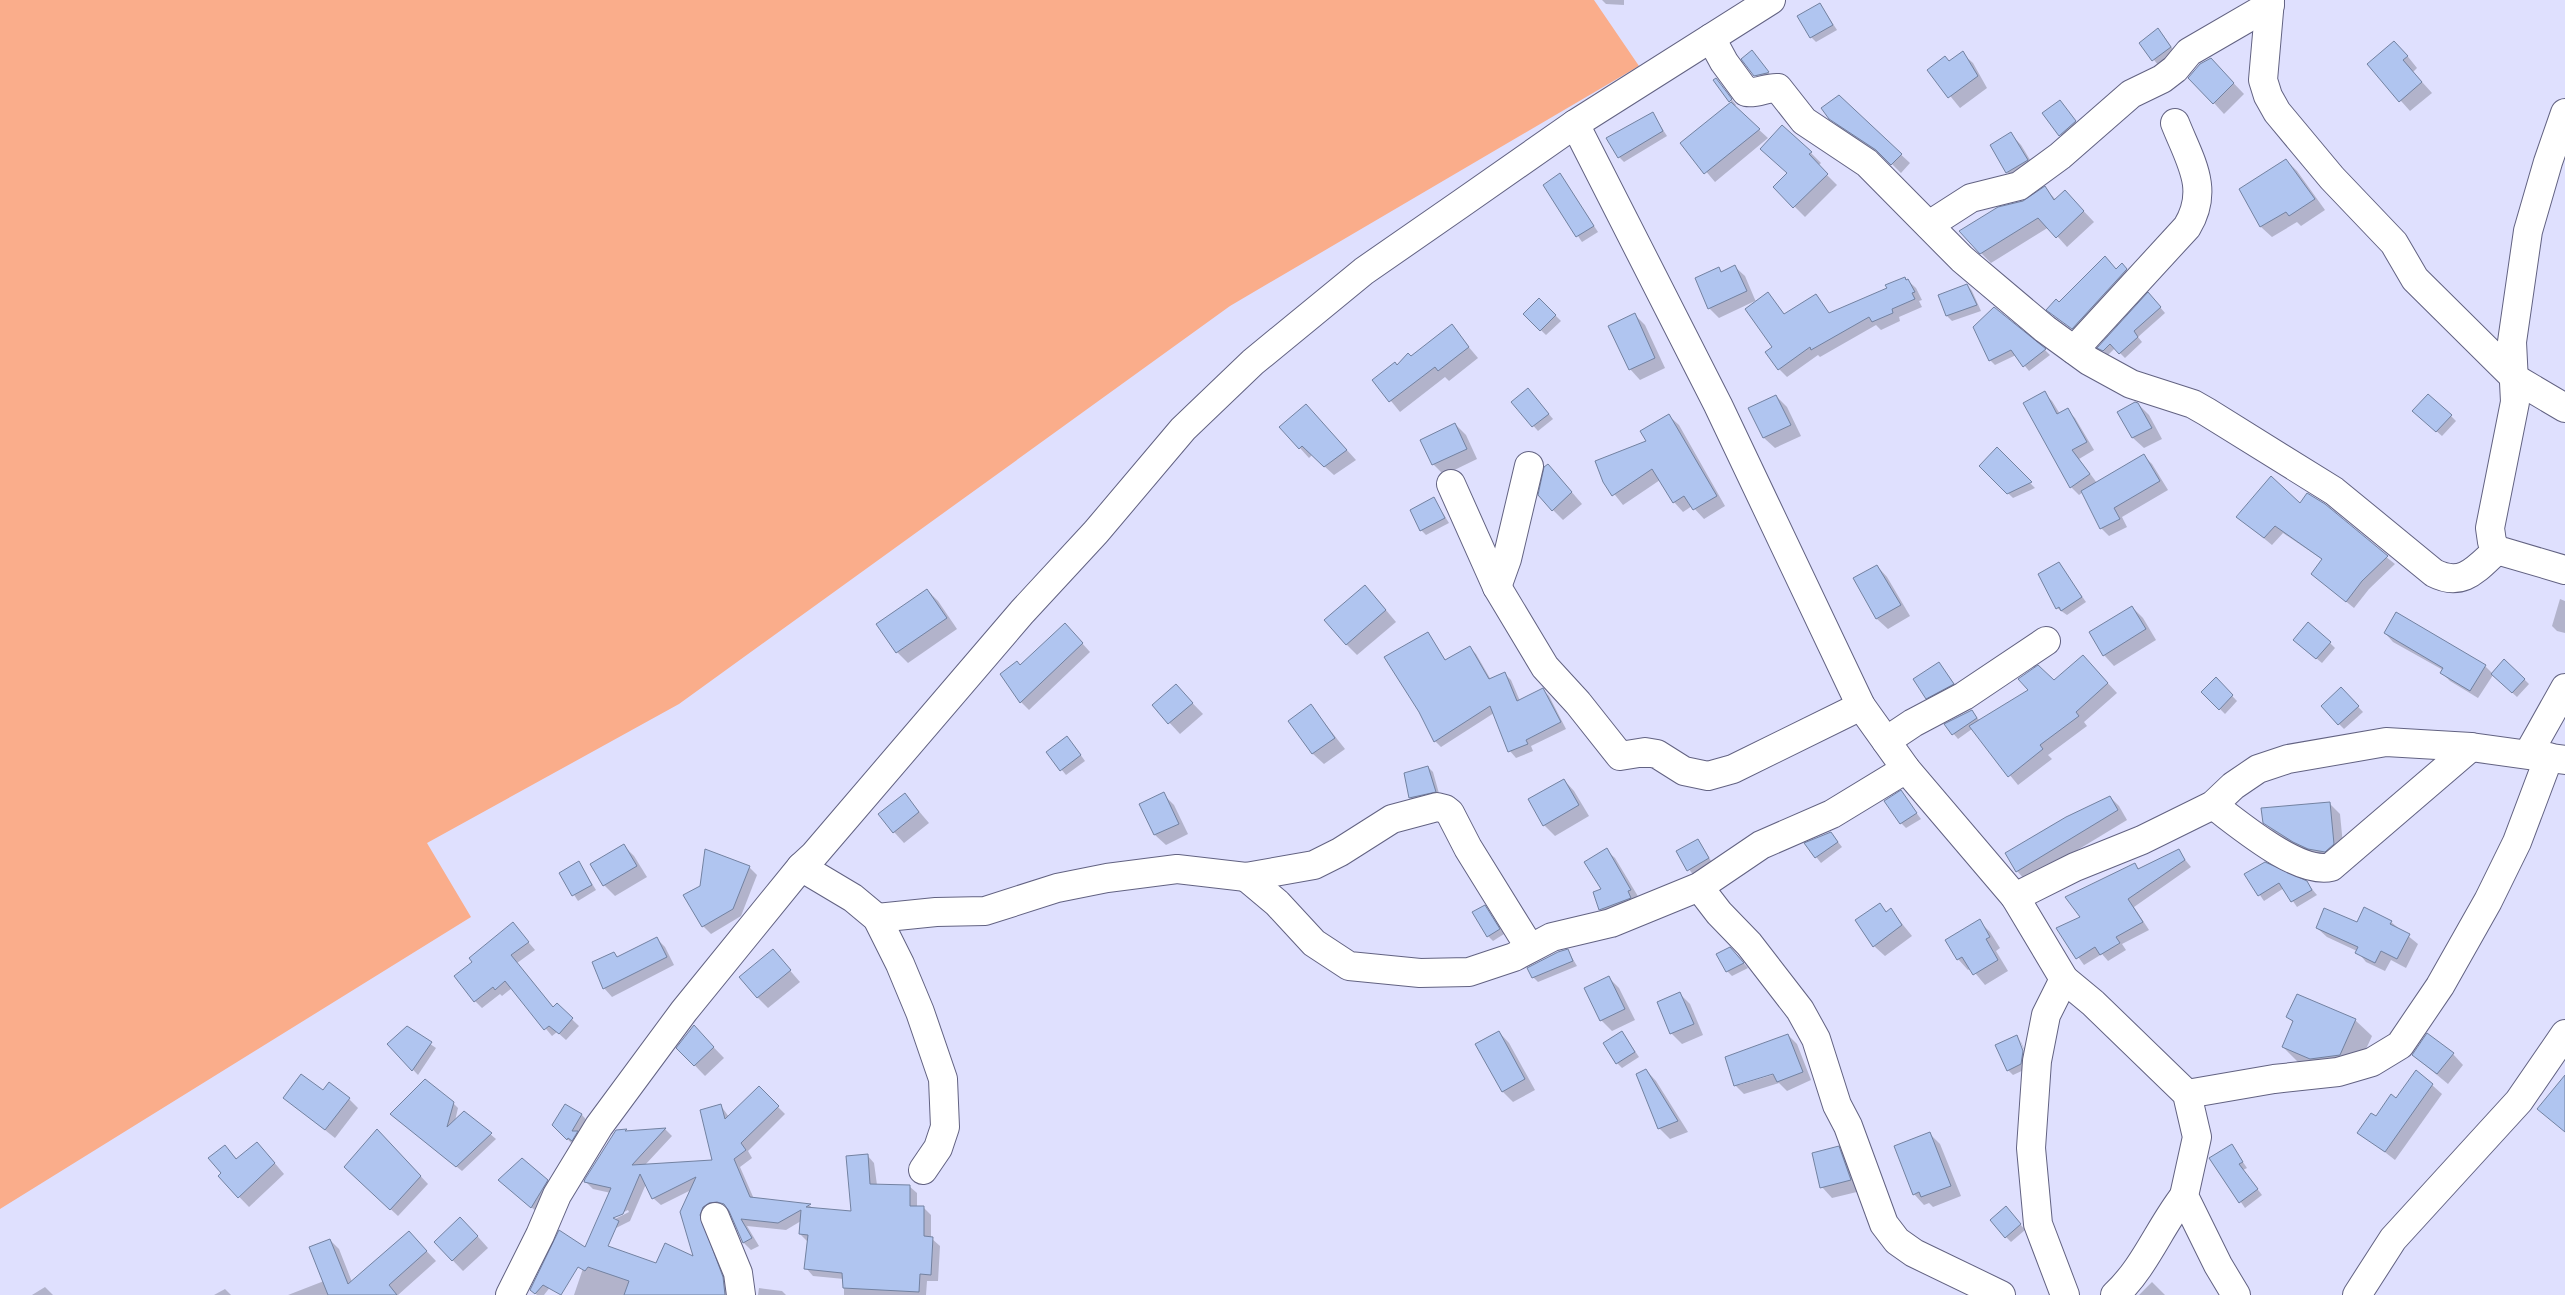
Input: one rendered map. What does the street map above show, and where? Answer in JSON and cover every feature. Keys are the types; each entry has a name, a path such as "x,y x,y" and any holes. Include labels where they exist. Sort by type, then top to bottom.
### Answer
{"street":[{"path":"510,1295 557,1195 598,1126 684,1011 801,867 821,848 1022,612 1096,532 1190,422 1253,362 1364,271 1575,124 1771,0"},
{"path":"1929,225 1971,198 2019,186 2060,156 2130,94 2162,79 2175,69 2189,52 2270,3"},
{"path":"2270,3 2263,60 2263,80 2268,96 2277,112 2332,178 2394,243 2415,279 2516,378 2565,408"},
{"path":"1711,38 1724,62 1746,92 1754,93 1770,88 1778,88 1804,121 1867,163 1962,259 2045,330 2074,350 2131,384 2193,404 2207,412 2334,491 2434,573 2445,579 2466,576 2497,550"},
{"path":"2565,114 2528,231 2512,342 2516,378 2512,426 2490,528 2492,542 2497,550 2565,570"},
{"path":"1575,124 1718,405 1861,706 1906,769 2015,897 2064,979 2093,1003 2187,1094 2197,1137 2184,1196 2168,1216 2134,1277 2115,1295"},
{"path":"2074,350 2187,227 2196,213 2199,187 2175,124"},
{"path":"1497,587 1530,466"},
{"path":"1452,484 1497,587 1545,667 1578,703 1620,756 1645,752 1657,754 1684,771 1708,776 1733,769 1861,706"},
{"path":"1886,741 1913,723 1964,696 2046,641"},
{"path":"2187,1094 2274,1079 2338,1072 2372,1062 2391,1053 2400,1045 2440,986 2488,901 2517,842 2547,757 2565,688"},
{"path":"2015,897 2074,867 2142,840 2213,804 2233,786 2258,769 2288,759 2386,742 2471,747 2547,757"},
{"path":"2213,804 2284,855 2324,869 2331,867 2471,747"},
{"path":"1246,877 1277,903 1314,943 1348,966 1420,973 1469,972 1500,962 1552,937 1611,923 1698,887 1761,845 1832,814 1906,769"},
{"path":"877,918 936,912 985,911 1057,888 1107,878 1177,869 1246,877 1314,865 1340,852 1392,819 1437,807 1450,812 1468,848 1530,948"},
{"path":"801,867 853,898 877,918 900,964 920,1012 944,1080 945,1127 938,1148 924,1170"},
{"path":"1698,887 1748,944 1800,1010 1816,1039 1837,1105 1848,1126 1884,1224 1897,1241 1914,1253 2000,1295"},
{"path":"2064,979 2046,1015 2037,1061 2031,1148 2038,1224 2065,1295"},
{"path":"2357,1295 2393,1239 2519,1101 2565,1034"},
{"path":"2184,1196 2218,1265 2236,1295"},
{"path":"715,1217 738,1273 741,1295"}],"shaded area":[{"path":"0,0 1594,0 1639,66 1230,306 679,704 427,843 471,917 0,1209"}],"building":[{"path":"1820,3 1833,25 1810,38 1797,16"},
{"path":"2158,28 2171,47 2152,61 2139,43"},
{"path":"2394,41 2408,56 2403,60 2422,82 2399,102 2367,64"},
{"path":"1752,50 1769,72 1754,76 1741,59"},
{"path":"1963,51 1978,76 1948,98 1927,70 1945,56 1949,61"},
{"path":"2211,58 2234,83 2213,104 2188,78 2200,64"},
{"path":"1716,78 1732,99 1729,102 1713,80"},
{"path":"1839,95 1902,154 1891,165 1876,150 1829,119 1821,108"},
{"path":"2060,100 2076,121 2059,136 2042,113"},
{"path":"1731,102 1760,129 1704,174 1680,143"},
{"path":"1653,112 1663,131 1618,158 1606,138"},
{"path":"1782,125 1812,152 1809,154 1828,174 1793,208 1773,187 1787,173 1760,149"},
{"path":"2011,132 2028,160 2006,173 1990,145"},
{"path":"2286,159 2315,199 2289,216 2286,212 2260,227 2239,189"},
{"path":"1560,173 1594,226 1576,237 1543,185"},
{"path":"2045,186 2054,200 2065,190 2084,211 2056,238 2038,218 1980,254 1959,231 1998,207 2023,201"},
{"path":"2105,256 2116,269 2122,263 2127,269 2072,329 2046,310 2056,299 2059,302"},
{"path":"1735,265 1747,291 1708,309 1695,278 1719,267 1721,272"},
{"path":"1905,277 1915,292 1912,293 1915,299 1892,309 1893,313 1872,322 1869,317 1811,350 1810,347 1778,370 1765,352 1772,347 1745,309 1768,292 1784,314 1816,294 1829,313 1887,288 1885,285"},
{"path":"1967,284 1977,305 1946,316 1938,295"},
{"path":"2148,292 2161,307 2134,331 2138,337 2119,354 2110,344 2103,351 2097,348"},
{"path":"1539,298 1556,315 1540,331 1523,314"},
{"path":"1994,307 2046,349 2023,367 2011,350 1989,361 1973,327"},
{"path":"1635,313 1655,358 1629,370 1608,326"},
{"path":"1452,324 1469,347 1438,371 1435,367 1389,402 1372,380 1395,362 1397,365 1408,353 1411,356"},
{"path":"1528,388 1549,414 1532,427 1511,402"},
{"path":"2045,391 2057,414 2068,408 2087,442 2072,450 2090,474 2070,488 2023,403"},
{"path":"2428,394 2452,415 2436,432 2412,411"},
{"path":"1776,395 1791,425 1763,438 1748,408"},
{"path":"2135,402 2138,403 2152,428 2132,438 2117,412"},
{"path":"1306,404 1347,450 1324,467 1302,446 1299,449 1279,427"},
{"path":"1669,414 1717,496 1693,510 1684,496 1673,503 1652,469 1612,496 1603,482 1595,461 1646,441 1640,431"},
{"path":"1455,423 1467,449 1432,465 1420,440"},
{"path":"1997,447 2032,482 2007,494 1979,466"},
{"path":"2144,454 2160,481 2114,508 2120,519 2100,529 2081,491"},
{"path":"1548,464 1572,492 1552,511 1538,495 1544,467"},
{"path":"2271,476 2300,503 2307,493 2325,504 2388,556 2362,581 2346,602 2311,574 2322,559 2275,526 2264,538 2236,517"},
{"path":"1434,497 1445,518 1420,531 1410,510"},
{"path":"2059,562 2082,597 2061,611 2059,607 2056,609 2038,574"},
{"path":"1877,565 1901,605 1876,619 1853,578"},
{"path":"1365,585 1386,610 1346,645 1324,620"},
{"path":"927,589 947,618 896,653 876,624"},
{"path":"2132,606 2146,629 2103,656 2089,632"},
{"path":"2396,612 2486,665 2470,691 2440,673 2443,668 2384,633"},
{"path":"2308,622 2331,642 2316,659 2293,640"},
{"path":"1065,623 1083,643 1020,703 1000,674 1017,661 1020,665"},
{"path":"1428,632 1445,660 1470,646 1489,679 1505,672 1517,701 1543,688 1561,722 1526,740 1528,744 1508,752 1490,706 1434,742 1419,712 1384,657"},
{"path":"2083,655 2108,683 2076,712 2079,716 2040,745 2043,749 2008,777 1969,726 2028,690 2018,679 2038,665 2054,680"},
{"path":"2504,659 2525,679 2512,693 2491,674"},
{"path":"1939,662 1954,684 1926,699 1913,679"},
{"path":"2216,677 2233,695 2219,710 2201,692"},
{"path":"1176,684 1193,703 1168,724 1152,705"},
{"path":"2341,687 2359,706 2338,725 2321,706"},
{"path":"1311,704 1335,738 1312,754 1288,721"},
{"path":"1972,710 1977,718 1952,735 1944,724"},
{"path":"1067,736 1081,755 1060,771 1046,752"},
{"path":"1428,766 1436,792 1409,798 1404,773"},
{"path":"1564,779 1579,805 1543,826 1528,799"},
{"path":"1901,790 1917,813 1900,824 1884,801"},
{"path":"1164,792 1179,824 1154,835 1139,804"},
{"path":"905,793 919,812 893,833 878,814"},
{"path":"2110,796 2118,810 2016,872 2005,853 2066,817"},
{"path":"2330,802 2334,844 2325,852 2308,849 2293,842 2263,823 2261,808"},
{"path":"1831,832 1838,842 1815,858 1804,843"},
{"path":"1698,839 1709,858 1687,871 1676,851"},
{"path":"624,844 637,866 603,886 590,864"},
{"path":"1607,848 1631,890 1628,891 1631,898 1599,910 1593,892 1601,889 1584,862"},
{"path":"705,849 750,866 733,909 702,927 683,895 700,886"},
{"path":"2179,849 2185,860 2128,899 2143,922 2116,937 2120,943 2100,955 2095,947 2076,959 2056,928 2080,917 2065,897 2135,863 2138,869"},
{"path":"579,861 592,885 572,896 559,873"},
{"path":"2265,862 2307,881 2312,890 2291,902 2279,883 2258,896 2244,874"},
{"path":"1880,903 1886,912 1891,908 1902,925 1873,947 1855,920"},
{"path":"1485,905 1500,929 1487,937 1472,912"},
{"path":"2364,907 2392,921 2390,924 2410,934 2397,959 2381,951 2375,963 2355,953 2358,947 2316,928 2324,908 2357,922"},
{"path":"1980,919 1990,937 1986,939 1998,960 1973,975 1962,957 1957,960 1945,940"},
{"path":"513,922 529,942 511,955 553,1007 557,1003 573,1018 559,1034 549,1026 544,1030 505,981 495,990 493,987 474,1002 454,976 472,962 469,958"},
{"path":"657,937 667,957 603,989 592,962 614,952 617,957"},
{"path":"1730,947 1744,963 1726,972 1716,954"},
{"path":"773,949 791,970 757,998 739,977"},
{"path":"1568,949 1573,961 1532,978 1527,968"},
{"path":"1609,976 1625,1009 1600,1021 1584,988"},
{"path":"1680,992 1694,1024 1670,1034 1657,1002"},
{"path":"2297,994 2356,1019 2340,1055 2310,1059 2282,1047 2293,1021 2286,1017"},
{"path":"694,1025 714,1047 694,1066 676,1048"},
{"path":"407,1026 432,1042 412,1071 387,1044"},
{"path":"1499,1031 1525,1079 1502,1092 1475,1044"},
{"path":"1622,1031 1635,1052 1616,1064 1603,1043"},
{"path":"2427,1033 2454,1053 2437,1074 2412,1055"},
{"path":"1788,1034 1803,1072 1777,1082 1773,1074 1734,1086 1725,1057"},
{"path":"2017,1035 2023,1051 2021,1064 2007,1071 1995,1045"},
{"path":"1646,1069 1678,1121 1658,1129 1636,1074"},
{"path":"2416,1070 2433,1084 2385,1152 2357,1133 2371,1113 2376,1116 2391,1094 2396,1098"},
{"path":"301,1074 323,1090 329,1082 350,1098 325,1130 283,1098"},
{"path":"2565,1075 2565,1132 2537,1109"},
{"path":"425,1079 454,1102 447,1127 464,1111 492,1133 456,1167 390,1114"},
{"path":"759,1086 779,1106 741,1143 746,1150 734,1159 750,1197 811,1204 806,1207 851,1211 846,1156 868,1154 870,1184 910,1185 910,1206 924,1206 924,1236 933,1237 931,1275 920,1274 919,1292 843,1288 842,1273 804,1269 808,1235 799,1234 801,1210 778,1223 741,1219 752,1238 743,1243 729,1211 724,1204 717,1202 709,1203 703,1207 700,1215 723,1277 725,1295 624,1295 629,1281 588,1267 585,1271 578,1267 561,1295 543,1285 535,1294 530,1290 559,1230 585,1247 611,1188 584,1182 616,1130 666,1128 632,1165 712,1160 700,1110 721,1104 725,1119","holes":["640,1174 652,1199 696,1177 680,1212 693,1256 665,1243 656,1263 608,1246 619,1221 613,1218 623,1214"]},
{"path":"565,1104 582,1114 572,1131 578,1131 572,1141 568,1138 567,1140 552,1125"},
{"path":"377,1129 421,1176 390,1210 344,1167"},
{"path":"1930,1132 1951,1186 1921,1197 1919,1192 1913,1195 1894,1146"},
{"path":"257,1142 275,1163 238,1198 218,1176 221,1173 208,1158 225,1145 236,1159"},
{"path":"2232,1144 2243,1162 2239,1164 2258,1189 2239,1203 2209,1158"},
{"path":"1839,1146 1851,1180 1820,1188 1812,1153"},
{"path":"522,1158 548,1180 531,1208 498,1180"},
{"path":"2006,1206 2021,1224 2005,1238 1990,1220"},
{"path":"460,1217 478,1236 452,1261 434,1242"},
{"path":"409,1231 427,1251 389,1285 397,1295 328,1295 309,1247 330,1239 348,1284"}]}
